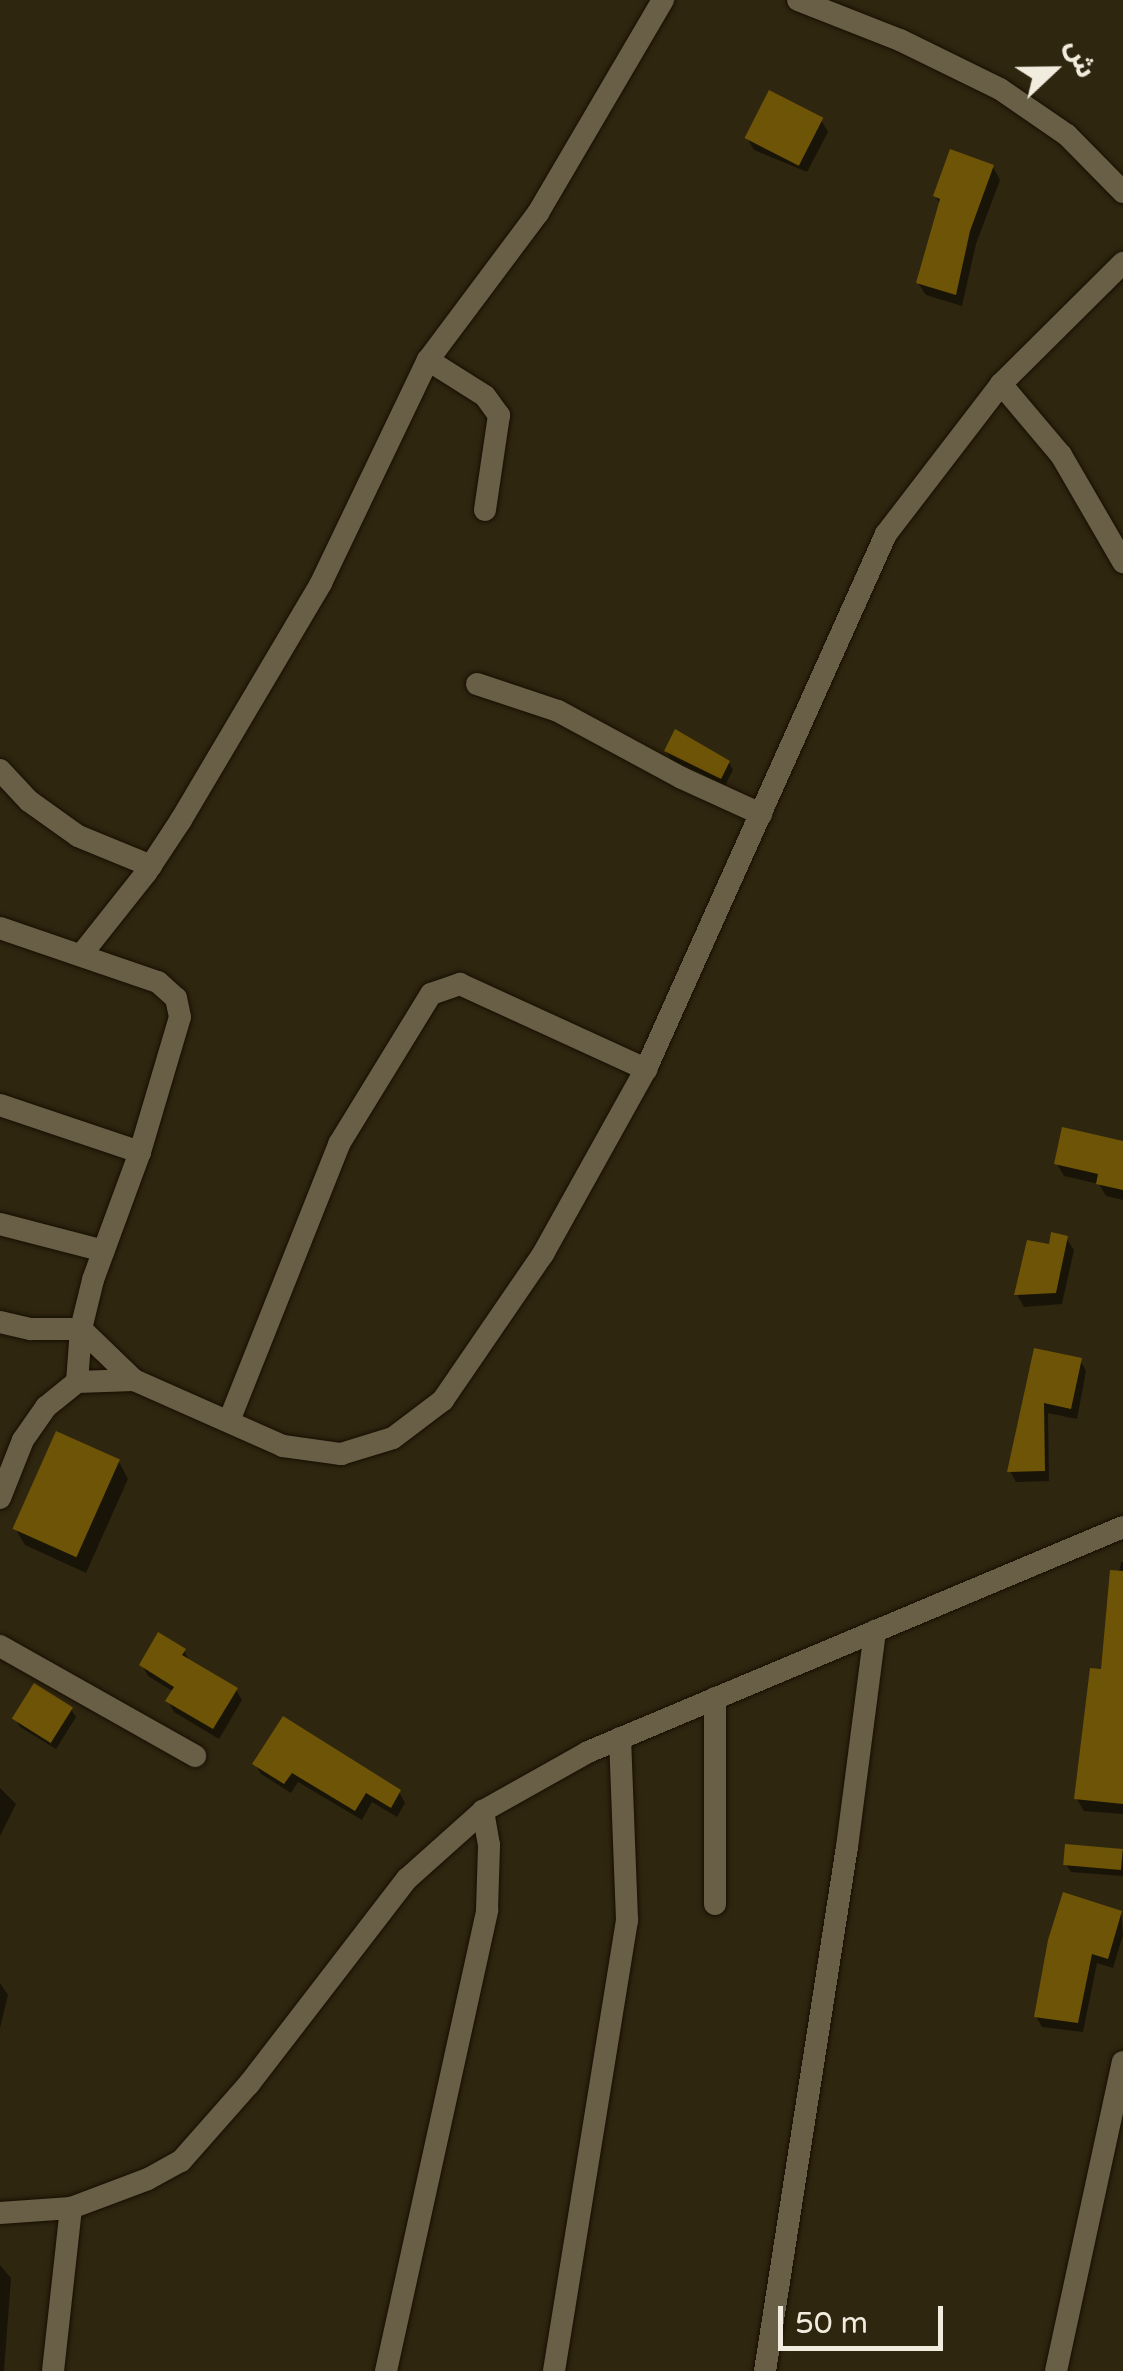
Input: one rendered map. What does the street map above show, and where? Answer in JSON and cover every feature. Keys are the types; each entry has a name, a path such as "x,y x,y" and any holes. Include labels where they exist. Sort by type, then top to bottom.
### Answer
{"street":[{"path":"81,955 151,866 321,583 428,360 538,213 663,0"},
{"path":"798,0 900,40 1000,89 1118,174"},
{"path":"0,1322 31,1329 80,1329 134,1380 283,1446 342,1454 370,1448 422,1420 463,1373 543,1254 646,1068 886,534 1002,384 1123,263"},
{"path":"428,360 485,396 500,415 485,510"},
{"path":"1002,384 1062,455 1123,562"},
{"path":"476,684 558,710 682,778 761,814"},
{"path":"0,770 29,801 78,836 151,866"},
{"path":"0,928 158,982 176,998 180,1017 140,1152 80,1329 77,1382"},
{"path":"229,1421 264,1343 338,1144 431,994 460,984 646,1068"},
{"path":"0,1105 140,1152"},
{"path":"0,1224 104,1251"},
{"path":"0,1498 23,1440 46,1407 77,1382 134,1380"},
{"path":"0,2213 71,2208 148,2179 181,2161 249,2084 407,1880 483,1811 620,1738 1123,1527"},
{"path":"764,2371 847,1848 875,1631"},
{"path":"0,1646 194,1756"},
{"path":"715,1698 715,1904"},
{"path":"554,2371 627,1920 620,1738"},
{"path":"386,2371 487,1910 489,1845 483,1811"},
{"path":"1056,2371 1123,2062"},
{"path":"53,2371 71,2208"}],"building":[{"path":"769,90 823,118 799,166 744,138"},
{"path":"950,149 994,165 970,231 956,295 916,283 940,199 933,196"},
{"path":"675,729 730,761 721,779 664,751"},
{"path":"1062,1127 1123,1141 1123,1190 1096,1184 1098,1174 1054,1164"},
{"path":"1051,1232 1068,1236 1056,1293 1014,1295 1027,1240 1049,1244"},
{"path":"1034,1348 1082,1358 1071,1409 1044,1403 1045,1471 1007,1472"},
{"path":"56,1431 120,1459 76,1557 12,1529"},
{"path":"1110,1570 1123,1571 1123,1804 1074,1799 1090,1668 1101,1669"},
{"path":"158,1632 186,1649 182,1655 238,1688 213,1729 165,1701 174,1687 139,1665"},
{"path":"34,1683 73,1707 51,1743 12,1719"},
{"path":"283,1716 401,1790 391,1808 366,1793 355,1811 292,1773 284,1784 252,1764"},
{"path":"1065,1844 1123,1849 1121,1870 1063,1865"},
{"path":"1063,1892 1122,1911 1108,1959 1092,1954 1078,2023 1034,2017 1048,1940"}]}
